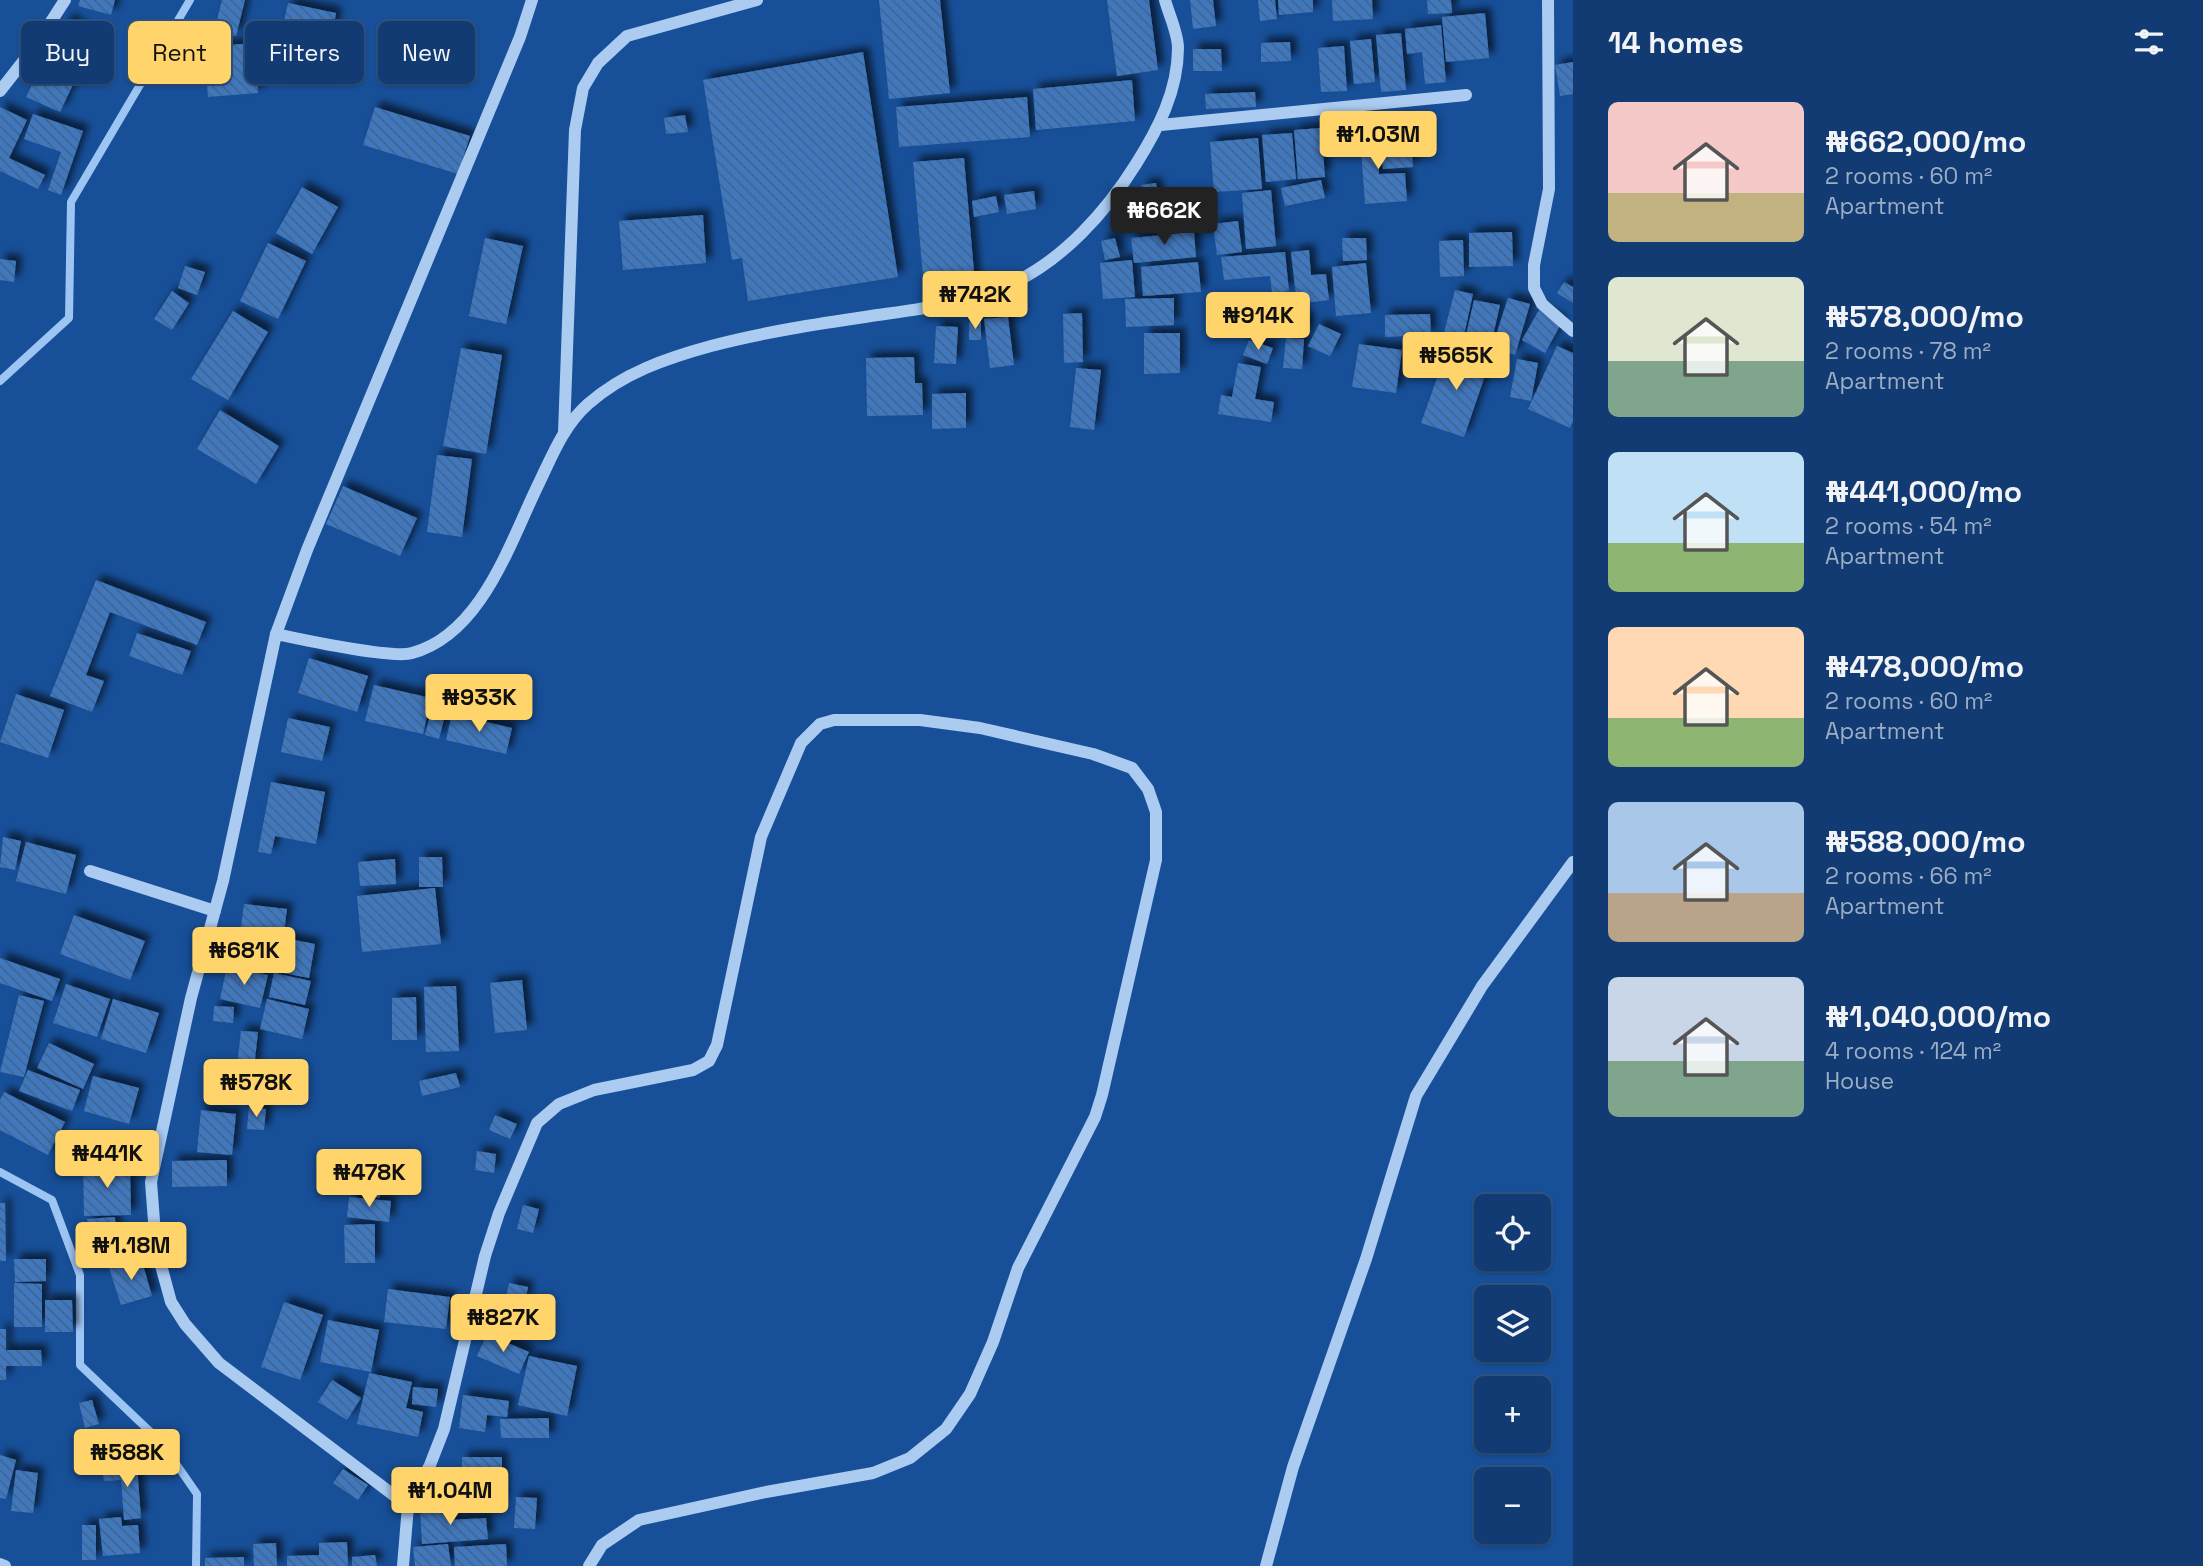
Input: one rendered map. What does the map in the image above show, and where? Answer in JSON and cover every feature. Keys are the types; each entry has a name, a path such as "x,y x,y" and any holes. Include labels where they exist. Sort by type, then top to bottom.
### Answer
{"street":[{"path":"0,91 65,0"},
{"path":"408,1506 219,1363 185,1324 171,1301 156,1247 151,1182 191,998 215,911 276,634 307,550 520,37 532,0"},
{"path":"564,433 575,130 583,89 598,63 627,36 757,0"},
{"path":"276,634 309,642 409,654 438,642 462,622 485,591 564,433 587,404 624,378 666,359 769,331 950,304 1014,282 1051,258 1086,228 1115,196 1161,125 1172,87 1178,46 1165,0"},
{"path":"1548,0 1549,189 1534,265 1534,288 1542,304 1573,331"},
{"path":"1161,125 1466,95"},
{"path":"403,1566 408,1506 430,1465 444,1429 485,1256 499,1213 537,1122 559,1104 594,1090 693,1070 709,1060 713,1053 761,837 801,743 820,724 834,720 920,720 980,728 1093,754 1132,768 1148,789 1156,812 1156,860 1102,1096 1018,1268 993,1342 970,1394 946,1429 910,1458 873,1473 766,1492 639,1520 602,1545 589,1566"},
{"path":"1266,1566 1293,1467 1366,1259 1416,1096 1482,986 1573,862"},
{"path":"90,871 215,911"}],"building":[{"path":"80,0 115,0 111,15 78,6"},
{"path":"222,0 245,0 236,36 231,35 231,21 217,21"},
{"path":"879,0 940,0 950,93 889,99"},
{"path":"1107,0 1149,0 1158,70 1117,76"},
{"path":"1190,0 1213,0 1216,26 1193,29"},
{"path":"1258,0 1275,0 1277,19 1260,21"},
{"path":"1278,0 1313,0 1313,12 1279,15"},
{"path":"1332,0 1372,0 1373,19 1333,21"},
{"path":"1427,0 1451,0 1452,13 1428,14"},
{"path":"288,3 336,13 335,21 284,21"},
{"path":"1485,13 1489,58 1446,62 1442,17"},
{"path":"1441,25 1446,82 1425,84 1422,52 1407,54 1405,29"},
{"path":"1401,33 1406,90 1381,92 1376,35"},
{"path":"1371,39 1375,82 1354,84 1350,41"},
{"path":"1290,42 1291,61 1261,62 1261,43"},
{"path":"245,44 245,84 257,84 258,93 208,97 207,84 231,84 231,45"},
{"path":"1344,46 1347,91 1321,92 1318,48"},
{"path":"1193,49 1221,49 1222,71 1193,71"},
{"path":"863,52 898,277 748,301 742,258 732,260 703,80"},
{"path":"1573,62 1573,94 1560,96 1555,65"},
{"path":"1132,80 1135,121 1036,130 1033,89"},
{"path":"32,84 73,84 60,112 26,97"},
{"path":"335,84 335,86 275,86"},
{"path":"1255,92 1256,107 1206,109 1205,94"},
{"path":"1027,97 1030,137 899,147 896,107"},
{"path":"0,107 27,120 9,158 45,175 38,189 0,171"},
{"path":"375,107 470,136 458,174 363,145"},
{"path":"33,114 83,131 61,195 48,190 61,152 24,139"},
{"path":"685,115 688,132 666,134 664,118"},
{"path":"1376,120 1379,174 1405,173 1407,201 1365,204 1359,121"},
{"path":"1409,120 1413,167 1383,169 1379,123"},
{"path":"1321,128 1325,177 1298,179 1294,130"},
{"path":"1292,133 1296,179 1266,182 1262,135"},
{"path":"1258,138 1262,189 1214,192 1210,142"},
{"path":"964,158 975,283 924,288 913,162"},
{"path":"1321,180 1325,198 1285,206 1281,188"},
{"path":"1156,183 1158,200 1143,202 1141,185"},
{"path":"302,187 338,207 312,254 276,233"},
{"path":"1271,190 1276,246 1246,249 1242,193"},
{"path":"1034,191 1036,209 1007,214 1004,195"},
{"path":"996,196 999,212 974,217 972,201"},
{"path":"1190,204 1191,228 1129,232 1128,208"},
{"path":"703,215 706,263 623,270 619,221"},
{"path":"1238,221 1242,252 1217,255 1213,224"},
{"path":"1194,232 1196,257 1134,263 1131,238"},
{"path":"1512,232 1513,266 1469,267 1469,233"},
{"path":"485,238 523,246 506,324 469,316"},
{"path":"1115,238 1120,257 1105,260 1101,241"},
{"path":"1342,238 1366,238 1367,260 1343,261"},
{"path":"1463,240 1464,276 1440,277 1439,241"},
{"path":"268,243 306,261 278,319 240,301"},
{"path":"1309,250 1311,275 1326,274 1329,300 1297,304 1291,252"},
{"path":"1285,252 1289,291 1272,293 1270,276 1224,280 1221,257"},
{"path":"0,259 16,261 14,282 0,280"},
{"path":"1132,260 1135,297 1103,299 1100,263"},
{"path":"1198,262 1201,292 1143,296 1141,267"},
{"path":"1366,263 1371,313 1336,316 1332,267"},
{"path":"185,266 205,272 197,295 178,288"},
{"path":"1564,282 1573,287 1573,303 1557,293"},
{"path":"1455,290 1473,294 1463,340 1443,336"},
{"path":"172,291 189,303 172,330 154,319"},
{"path":"1174,298 1174,325 1126,327 1125,299"},
{"path":"1508,298 1530,304 1515,355 1492,348"},
{"path":"1265,300 1286,309 1277,331 1256,323"},
{"path":"1474,300 1500,305 1490,349 1464,344"},
{"path":"1539,310 1562,322 1545,353 1522,340"},
{"path":"233,311 268,332 228,400 191,379"},
{"path":"1082,313 1083,362 1064,363 1063,314"},
{"path":"1430,314 1431,335 1385,337 1385,315"},
{"path":"1285,315 1309,318 1307,336 1282,333"},
{"path":"1008,317 1014,365 990,368 984,319"},
{"path":"969,322 981,322 981,340 969,340"},
{"path":"1319,324 1341,334 1330,356 1308,346"},
{"path":"936,326 958,327 956,364 934,363"},
{"path":"1144,333 1180,333 1180,373 1144,374"},
{"path":"1286,338 1304,339 1302,369 1283,368"},
{"path":"1249,340 1273,348 1267,364 1243,355"},
{"path":"1359,344 1402,350 1396,393 1352,387"},
{"path":"1557,346 1573,353 1573,421 1570,428 1528,409"},
{"path":"1448,347 1490,361 1464,437 1421,423"},
{"path":"461,348 502,355 486,454 443,446"},
{"path":"914,357 915,383 922,383 923,415 867,416 866,358"},
{"path":"1517,359 1538,363 1531,401 1510,397"},
{"path":"1238,363 1261,367 1255,399 1274,402 1271,422 1218,414 1221,395 1232,397"},
{"path":"1076,368 1101,370 1094,430 1070,427"},
{"path":"966,393 966,428 932,429 932,394"},
{"path":"220,410 279,446 256,484 197,449"},
{"path":"437,455 472,459 462,537 427,532"},
{"path":"343,486 417,518 400,556 326,524"},
{"path":"96,580 206,622 197,645 110,612 86,675 104,681 92,712 50,696"},
{"path":"137,633 191,651 182,675 129,656"},
{"path":"309,658 368,676 357,712 298,693"},
{"path":"374,685 431,698 423,734 365,721"},
{"path":"16,694 64,710 48,758 0,742"},
{"path":"431,712 445,715 439,739 425,735"},
{"path":"452,714 512,728 506,754 446,740"},
{"path":"288,718 330,727 322,761 281,752"},
{"path":"271,782 325,792 316,844 275,836 271,854 258,852"},
{"path":"3,837 21,841 15,870 0,867"},
{"path":"26,842 76,855 66,894 16,881"},
{"path":"419,857 442,857 443,887 419,887"},
{"path":"395,859 396,884 360,886 358,862"},
{"path":"435,888 441,944 362,952 357,896"},
{"path":"244,904 287,909 284,932 241,927"},
{"path":"74,915 145,941 130,980 60,954"},
{"path":"279,937 315,944 309,978 273,971"},
{"path":"0,958 60,979 52,1001 0,983"},
{"path":"227,966 268,975 260,1008 220,999"},
{"path":"274,973 311,981 305,1005 269,997"},
{"path":"522,980 527,1030 495,1033 490,983"},
{"path":"66,984 110,999 97,1037 53,1023"},
{"path":"456,986 459,1051 426,1052 424,987"},
{"path":"19,995 44,1001 24,1077 0,1072"},
{"path":"416,997 417,1040 392,1040 392,998"},
{"path":"113,999 159,1013 146,1053 101,1039"},
{"path":"267,999 309,1009 302,1039 260,1029"},
{"path":"214,1006 234,1007 233,1023 213,1021"},
{"path":"241,1031 258,1032 254,1068 237,1066"},
{"path":"49,1043 94,1064 83,1089 37,1068"},
{"path":"28,1070 80,1090 72,1111 19,1091"},
{"path":"456,1073 460,1087 422,1096 419,1081"},
{"path":"93,1076 139,1088 129,1124 84,1111"},
{"path":"4,1092 65,1122 48,1155 0,1130 0,1100"},
{"path":"249,1107 266,1109 264,1130 247,1129"},
{"path":"201,1110 236,1114 232,1155 197,1152"},
{"path":"495,1115 517,1124 510,1139 489,1130"},
{"path":"477,1151 496,1154 494,1173 475,1170"},
{"path":"227,1160 227,1186 172,1187 172,1161"},
{"path":"130,1163 131,1215 84,1216 83,1164"},
{"path":"333,1166 349,1167 346,1192 330,1190"},
{"path":"362,1168 386,1177 379,1198 354,1189"},
{"path":"349,1197 391,1201 389,1222 347,1217"},
{"path":"0,1203 5,1203 6,1261 0,1261"},
{"path":"523,1205 539,1209 533,1233 517,1229"},
{"path":"115,1217 116,1232 88,1234 87,1219"},
{"path":"375,1224 375,1263 345,1263 344,1225"},
{"path":"141,1258 152,1296 121,1305 109,1268"},
{"path":"14,1259 46,1259 46,1281 15,1282"},
{"path":"14,1283 42,1284 42,1327 14,1327"},
{"path":"509,1283 528,1287 525,1302 506,1298"},
{"path":"388,1289 450,1297 446,1329 384,1322"},
{"path":"45,1300 72,1300 73,1332 45,1332"},
{"path":"284,1302 323,1315 300,1380 261,1367"},
{"path":"492,1308 522,1313 518,1338 488,1333"},
{"path":"328,1320 379,1330 371,1372 320,1362"},
{"path":"0,1329 6,1329 6,1350 41,1350 42,1366 6,1366 6,1380 0,1380"},
{"path":"487,1334 529,1352 519,1374 477,1356"},
{"path":"529,1356 577,1366 567,1416 518,1405"},
{"path":"369,1373 412,1382 406,1408 423,1412 418,1437 357,1424"},
{"path":"332,1380 361,1398 347,1420 318,1402"},
{"path":"413,1387 438,1389 436,1407 412,1404"},
{"path":"463,1395 509,1401 507,1417 487,1415 485,1432 459,1428"},
{"path":"92,1400 99,1424 85,1428 79,1403"},
{"path":"549,1418 549,1438 501,1438 500,1419"},
{"path":"79,1440 100,1440 100,1471 80,1472"},
{"path":"0,1455 16,1460 6,1499 0,1498"},
{"path":"462,1457 502,1457 502,1502 462,1502"},
{"path":"137,1465 141,1518 124,1520 121,1480 104,1481 102,1468"},
{"path":"343,1469 368,1485 358,1500 333,1483"},
{"path":"16,1470 38,1473 33,1513 11,1511"},
{"path":"516,1497 537,1498 535,1529 514,1528"},
{"path":"447,1506 448,1520 486,1518 488,1539 422,1544 420,1508"},
{"path":"121,1517 122,1526 138,1525 140,1553 103,1556 99,1519"},
{"path":"82,1525 96,1525 96,1560 82,1560"},
{"path":"347,1542 348,1566 287,1566 287,1556 319,1555 319,1543"},
{"path":"276,1543 277,1566 254,1566 253,1544"},
{"path":"448,1544 451,1566 415,1566 413,1547"},
{"path":"506,1544 507,1566 455,1566 454,1547"},
{"path":"375,1555 377,1566 352,1566 352,1557"},
{"path":"244,1557 244,1566 205,1566 205,1558"}],"waterway":[{"path":"0,381 69,318 71,202 190,0"},
{"path":"0,1172 52,1200 80,1275 80,1365 161,1442 197,1494 196,1566"}]}
